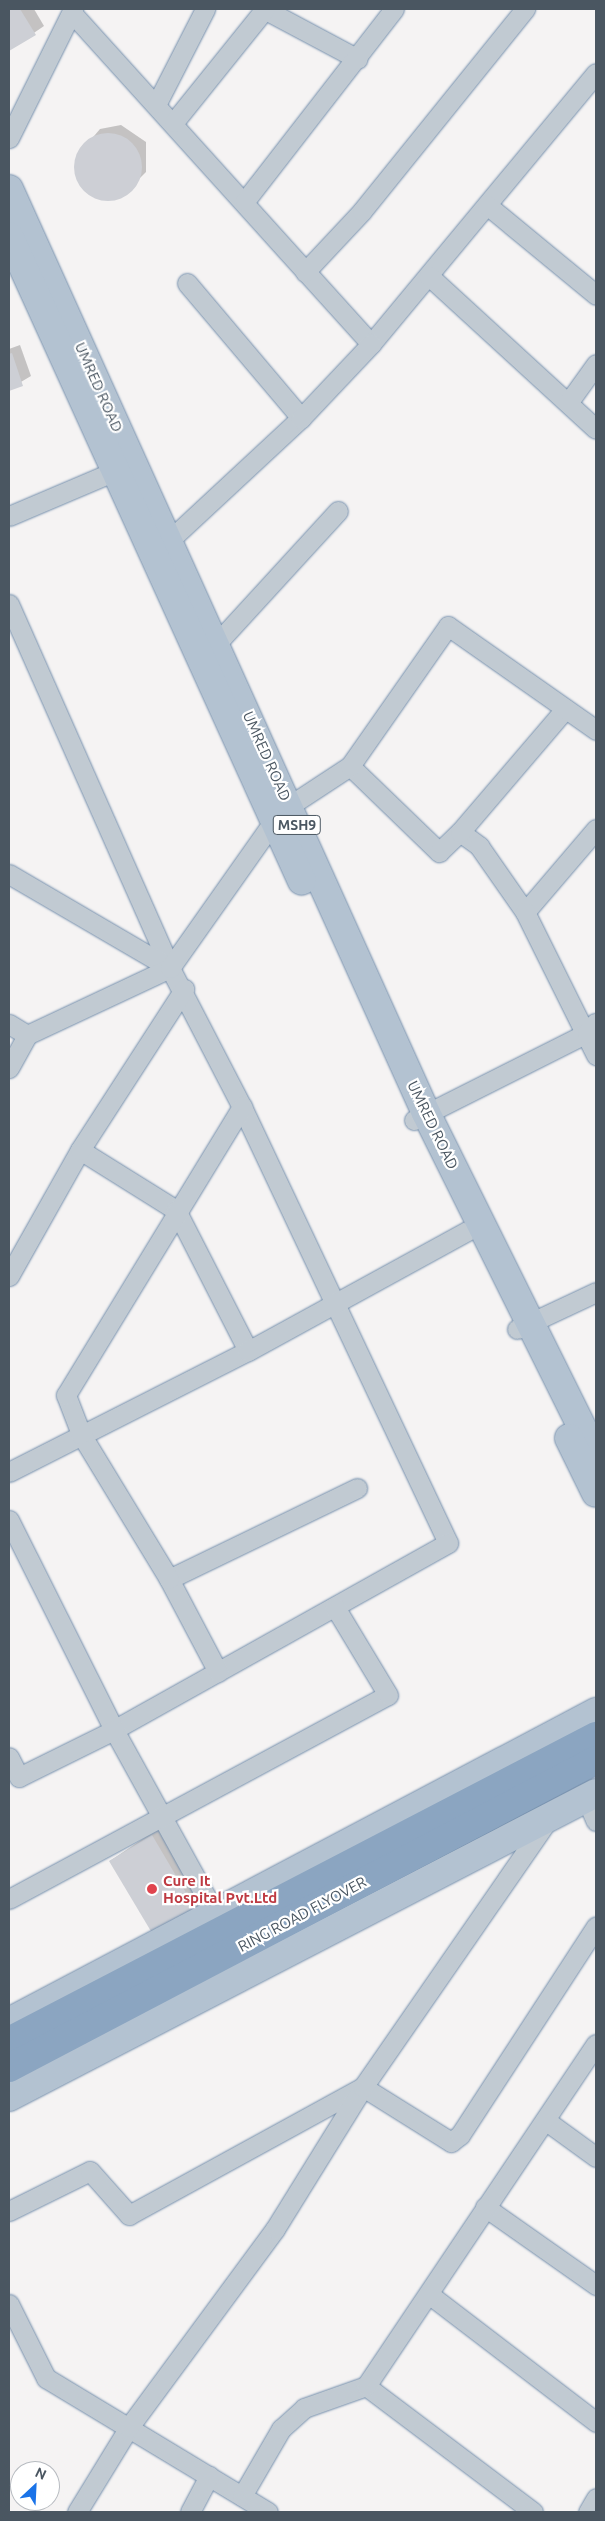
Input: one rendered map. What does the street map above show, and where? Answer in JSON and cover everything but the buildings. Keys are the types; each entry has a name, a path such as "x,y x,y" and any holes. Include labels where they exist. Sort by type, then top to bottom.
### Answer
{"highway":[{"name":"RING ROAD FLYOVER","path":"9,2041 596,1736"},
{"name":"RING ROAD FLYOVER","path":"9,2068 596,1760"}],"main road":[{"name":"UMRED ROAD","path":"9,189 124,468 161,548 218,643 281,814 420,1116 524,1326 596,1455"},
{"path":"9,236 124,468"},
{"path":"161,548 239,738 281,814"},
{"path":"420,1116 467,1231 524,1326 596,1493"},
{"path":"9,2022 596,1712"},
{"path":"9,2097 550,1815 593,1804"}],"street":[{"path":"157,103 205,9"},
{"path":"174,122 265,9 358,59"},
{"path":"244,201 358,59 394,9"},
{"path":"306,272 362,211 525,9"},
{"path":"9,138 72,11 157,103 371,344"},
{"path":"161,548 301,418 371,344 596,73"},
{"path":"487,205 596,296"},
{"path":"429,276 596,429"},
{"path":"187,283 301,418"},
{"path":"568,403 596,364"},
{"path":"9,516 124,468"},
{"path":"218,643 338,511"},
{"path":"9,604 170,968 184,989 242,1107 448,1543 114,1730 14,1779 9,1757"},
{"path":"10,1062 27,1035 170,968 281,814 350,766 448,626 596,730"},
{"path":"350,766 439,852 460,832 565,709"},
{"path":"525,912 596,829"},
{"path":"460,832 479,846 525,912 592,1028 596,1055"},
{"path":"9,874 170,968"},
{"path":"9,1276 80,1150 184,989"},
{"path":"9,1024 27,1035"},
{"path":"420,1116 592,1028"},
{"path":"218,1672 169,1579 81,1434 66,1395 176,1210 242,1107"},
{"path":"80,1150 176,1210 248,1351"},
{"path":"9,1472 248,1351 467,1231"},
{"path":"524,1326 596,1292"},
{"path":"169,1579 357,1488"},
{"path":"9,1520 114,1730 215,1913"},
{"path":"9,1899 163,1819 388,1695 335,1607"},
{"path":"77,2512 130,2427 275,2229 363,2087 550,1815"},
{"path":"363,2087 451,2142 460,2135 596,1926"},
{"path":"242,2496 281,2429 304,2408 366,2386 430,2295 485,2207 596,2044"},
{"path":"9,2211 90,2171 129,2215 363,2087"},
{"path":"544,2120 596,2157"},
{"path":"485,2207 596,2284"},
{"path":"430,2295 596,2422"},
{"path":"9,2304 46,2378 268,2512"},
{"path":"366,2386 533,2512"},
{"path":"190,2512 209,2476"},
{"path":"588,2512 596,2498"}],"place":[{"name":"Cure It Hospital Pvt.Ltd","path":"152,1889"}]}
